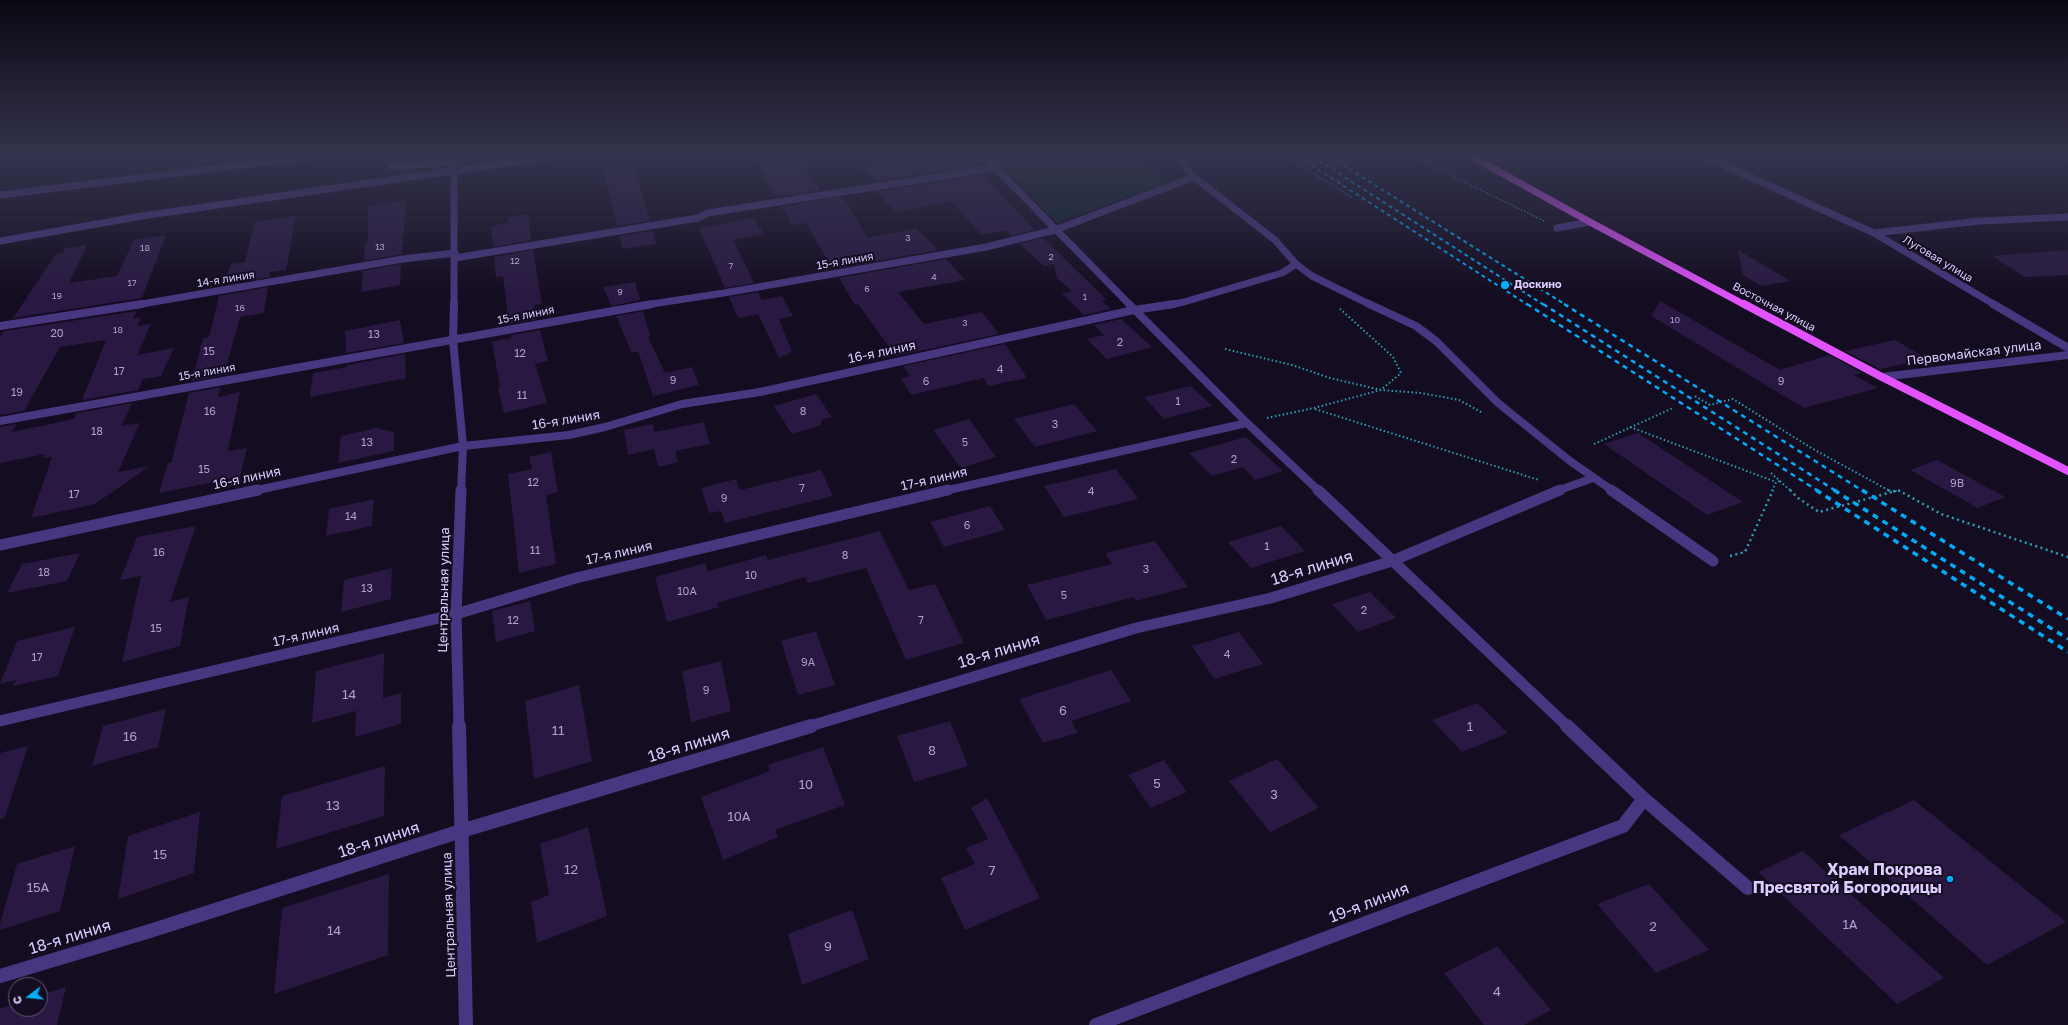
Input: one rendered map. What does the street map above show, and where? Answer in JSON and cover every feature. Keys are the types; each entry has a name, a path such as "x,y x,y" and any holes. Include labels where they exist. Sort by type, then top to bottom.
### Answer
{"main road":[{"name":"Восточная улица","path":"1559,205 1882,377 2068,471"}],"street":[{"path":"0,241 208,205"},
{"name":"Центральная улица","path":"454,205 453,340 463,446 456,614 466,1025"},
{"name":"14-я линия","path":"0,326 239,288 403,259 455,255 698,218 708,212 755,205"},
{"path":"1031,205 1134,310 1247,422 1392,561 1644,799 1748,888"},
{"name":"15-я линия","path":"0,421 615,310 724,293 978,248 1056,230 1124,205"},
{"path":"1230,205 1275,240 1296,264 1312,276 1416,326 1436,341 1498,403 1593,478 1713,561"},
{"name":"Луговая улица","path":"1812,205 1874,233 2068,348"},
{"path":"1874,233 1980,221 2068,217"},
{"path":"1557,228 1590,222"},
{"name":"16-я линия","path":"0,545 463,446 569,435 605,427 682,404 760,392 1134,310 1184,302 1282,273 1296,264"},
{"name":"Первомайская улица","path":"1882,377 2068,355"},
{"name":"17-я линия","path":"0,721 456,614 576,578 1247,422"},
{"name":"18-я линия","path":"0,976 150,931 461,831 1136,628 1271,598 1392,561 1564,488 1593,478"},
{"name":"19-я линия","path":"1096,1025 1623,826 1644,799"}],"path":[{"path":"1510,205 1557,228"},
{"path":"1247,422 1314,408 1381,390 1401,374 1392,357 1336,304"},
{"path":"1226,349 1292,365 1330,378 1381,390 1421,393 1459,400 1487,415"},
{"path":"1695,396 1710,405 1733,398 1813,449 1892,492"},
{"path":"1314,408 1564,488"},
{"path":"1594,444 1673,408"},
{"path":"1630,427 1776,482 1782,481"},
{"path":"1771,473 1782,481 1798,498 1818,512 1898,490 1941,514 2068,557"},
{"path":"1713,561 1744,552 1776,482"}],"green space":[{"path":"1039,205 1107,205 1057,223"}],"building":[{"path":"406,205 402,254 364,261 365,244 368,243 368,206"},
{"path":"612,205 645,205 650,221 617,226"},
{"path":"794,205 847,205 868,238 916,228 938,250 833,269 806,223 792,225 781,207"},
{"path":"889,205 932,205 895,212"},
{"path":"955,205 1011,205 1035,230 1011,236 1006,230 981,235"},
{"path":"528,214 531,240 493,247 491,226 508,223 507,218"},
{"path":"296,216 286,270 270,272 270,277 223,285 231,264 245,262 255,222"},
{"path":"753,218 764,234 733,240 754,283 725,288 699,228"},
{"path":"653,231 656,244 623,249 620,236"},
{"path":"166,235 142,298 13,318 56,254 63,253 65,248 87,245 69,283 117,276 134,240"},
{"path":"1043,238 1107,300 1102,301 1111,309 1084,315 1062,294 1072,291 1057,278 1054,264 1044,266 1020,244"},
{"path":"533,250 542,304 534,305 537,319 509,324 503,276 496,277 494,257"},
{"path":"1738,250 1790,281 1762,286 1743,275"},
{"path":"2068,250 2068,275 2025,277 1992,256"},
{"path":"946,259 965,280 898,292 924,324 982,312 999,334 896,356 858,304 855,305 839,278"},
{"path":"401,264 400,285 361,292 363,271"},
{"path":"635,282 640,300 611,306 603,287"},
{"path":"268,287 264,313 240,317 224,375 192,381 203,338 209,337 219,296"},
{"path":"758,292 762,300 782,296 793,316 779,319 792,352 779,358 758,314 738,318 729,297"},
{"path":"1660,301 1780,370 1829,355 1862,373 1854,375 1878,388 1804,408 1651,316"},
{"path":"137,311 133,319 141,317 137,326 151,324 137,355 174,348 161,376 143,379 138,390 82,400 106,340 60,347 24,411 0,415 0,338 4,331"},
{"path":"643,311 650,336 648,337 665,373 692,367 699,385 653,396 638,351 632,353 616,316"},
{"path":"1121,319 1152,347 1107,359 1087,339 1104,335 1094,325"},
{"path":"400,320 404,343 346,353 345,331"},
{"path":"540,330 548,361 535,364 547,403 504,413 498,389 500,388 492,341 511,338 511,335"},
{"path":"1895,340 1928,359 1880,369 1845,351"},
{"path":"1005,344 1027,378 988,386 984,378 911,395 901,378 910,376 903,366"},
{"path":"405,354 406,378 310,397 313,373"},
{"path":"1191,386 1212,406 1164,419 1144,397"},
{"path":"221,387 218,397 240,392 228,451 247,448 240,477 159,493 168,463 171,463 189,393"},
{"path":"816,394 832,417 821,420 822,425 792,434 774,406"},
{"path":"132,403 121,426 140,423 118,472 150,466 95,504 31,518 52,457 43,458 45,454 0,463 0,427 17,424 12,432 74,419 77,413"},
{"path":"1074,404 1097,431 1035,447 1014,419"},
{"path":"969,419 996,457 961,468 933,430"},
{"path":"704,422 710,444 675,451 678,462 658,467 654,449 628,455 624,430 653,424 654,432"},
{"path":"376,428 394,432 394,451 338,463 341,436"},
{"path":"1638,433 1743,502 1707,515 1604,444"},
{"path":"1246,437 1283,471 1255,480 1243,467 1212,476 1189,453"},
{"path":"551,452 558,492 546,495 556,564 519,573 508,474 532,469 529,457"},
{"path":"1937,460 2005,497 1978,508 1910,470"},
{"path":"1116,469 1138,499 1064,517 1044,486"},
{"path":"821,470 833,496 725,523 721,511 709,513 701,488 736,479 740,490"},
{"path":"374,499 372,526 326,536 329,509"},
{"path":"990,506 1005,530 944,547 930,522"},
{"path":"196,526 170,602 189,597 180,646 122,662 141,576 120,580 137,537"},
{"path":"1281,526 1305,551 1251,568 1228,542"},
{"path":"880,531 909,590 935,584 964,643 906,660 866,568 808,583 805,577 717,603 719,607 667,622 655,577 705,563 708,571 766,555 768,560"},
{"path":"1155,541 1188,587 1136,601 1134,597 1046,620 1027,585 1112,564 1105,553"},
{"path":"80,553 67,581 7,593 22,564"},
{"path":"392,568 391,599 341,612 344,580"},
{"path":"1370,592 1396,618 1358,632 1332,604"},
{"path":"530,601 535,631 496,642 492,611"},
{"path":"75,627 58,676 13,686 16,680 0,684 17,641"},
{"path":"816,631 835,685 798,695 781,641"},
{"path":"1239,632 1263,664 1214,679 1192,646"},
{"path":"384,653 383,698 401,693 401,724 355,737 356,711 312,723 316,671"},
{"path":"721,661 731,711 691,722 682,671"},
{"path":"1111,670 1131,701 1071,721 1078,733 1043,743 1019,699"},
{"path":"579,685 592,761 534,779 525,701"},
{"path":"1477,703 1508,733 1462,752 1432,720"},
{"path":"166,709 158,747 92,766 103,726"},
{"path":"950,721 968,766 914,782 897,736"},
{"path":"28,746 4,819 0,819 0,753"},
{"path":"823,747 845,805 775,830 778,837 723,860 701,797 770,771 768,765"},
{"path":"1277,759 1319,808 1270,832 1229,781"},
{"path":"1164,760 1187,792 1151,808 1128,775"},
{"path":"385,766 384,816 276,849 282,796"},
{"path":"987,798 1040,898 965,930 941,878 975,864 966,848 988,839 971,808"},
{"name":"Храм Покрова Пресвятой Богородицы","path":"1914,800 2066,922 1987,965 1839,835"},
{"path":"200,812 194,873 118,899 128,836"},
{"path":"588,827 607,916 537,943 531,902 549,895 540,844"},
{"path":"75,846 60,911 0,930 0,924 17,864"},
{"path":"1803,851 1944,978 1897,1004 1758,872"},
{"path":"389,874 388,955 274,994 282,908"},
{"path":"1649,884 1709,950 1656,973 1597,904"},
{"path":"852,910 869,959 802,985 788,934"},
{"path":"1497,946 1551,1010 1524,1025 1484,1025 1444,973"},
{"path":"66,987 57,1025 0,1025 0,1009 8,1006 8,1017 48,1017 48,993"}],"railway":[{"path":"1373,205 1528,305"},
{"path":"1388,205 1544,305"},
{"path":"1406,205 1566,305"},
{"path":"1527,304 1818,491"},
{"path":"1543,304 1836,491"},
{"path":"1564,304 1863,491"},
{"path":"1816,490 2068,652"},
{"path":"1834,490 2068,639"},
{"path":"1862,490 2068,619"}],"place":[{"name":"Доскино","path":"1505,285"},
{"name":"Храм Покрова Пресвятой Богородицы","path":"1950,879"}]}
